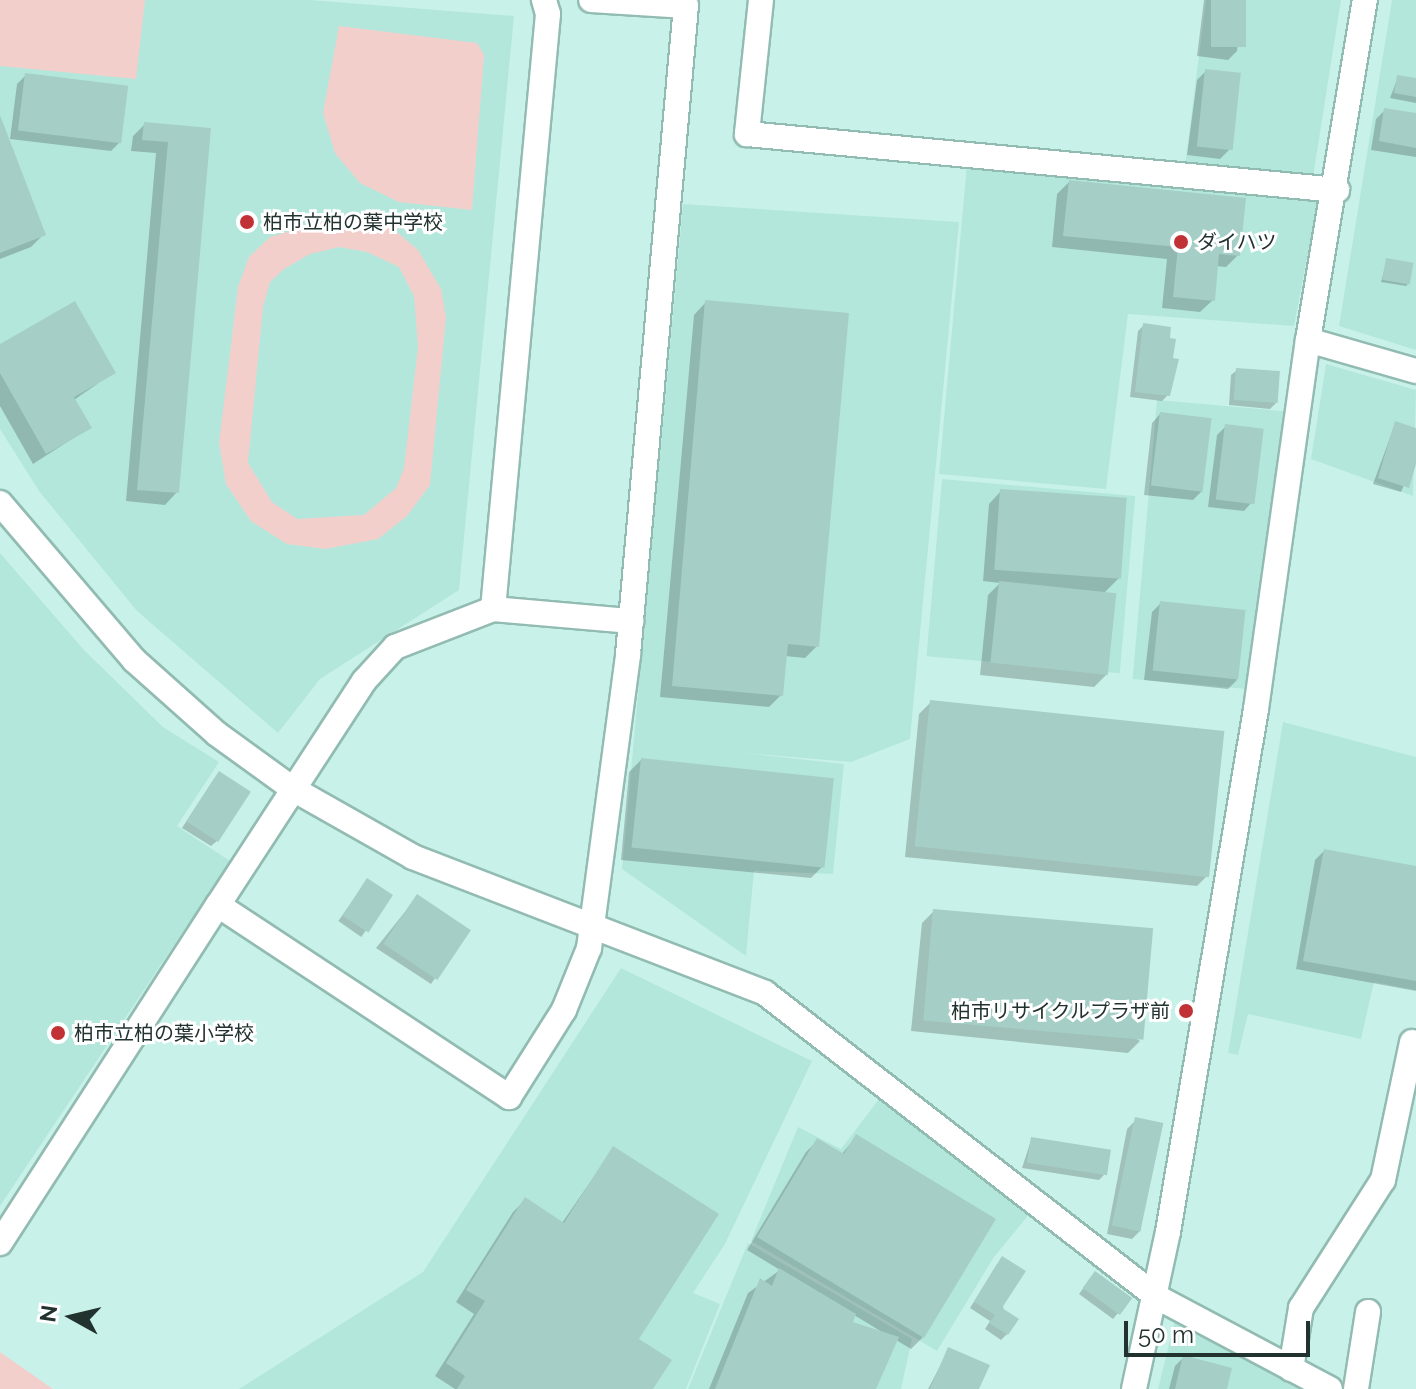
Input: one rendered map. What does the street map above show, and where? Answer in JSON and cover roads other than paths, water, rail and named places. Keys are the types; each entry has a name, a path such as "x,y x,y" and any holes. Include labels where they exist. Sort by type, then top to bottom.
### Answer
{"street":[{"path":"493,609 548,14 544,0"},
{"path":"218,905 509,1097 564,1010 593,927 631,621 686,6 591,0"},
{"path":"761,0 747,134 1337,190"},
{"path":"1134,1389 1155,1296 1256,709 1308,340 1337,190 1365,0"},
{"path":"1308,340 1416,371"},
{"path":"0,503 134,660 217,734 293,789 413,857 765,993 1155,1296 1330,1389"},
{"path":"0,1243 364,681 395,647 493,609 631,621"},
{"path":"1291,1369 1301,1308 1383,1180 1412,1042"},
{"path":"1356,1389 1368,1312"}],"place":[{"name":"柏市立柏の葉中学校","path":"247,222"},
{"name":"ダイハツ","path":"1181,242"},
{"name":"柏市リサイクルプラザ前","path":"1186,1011"},
{"name":"柏市立柏の葉小学校","path":"58,1033"}]}
